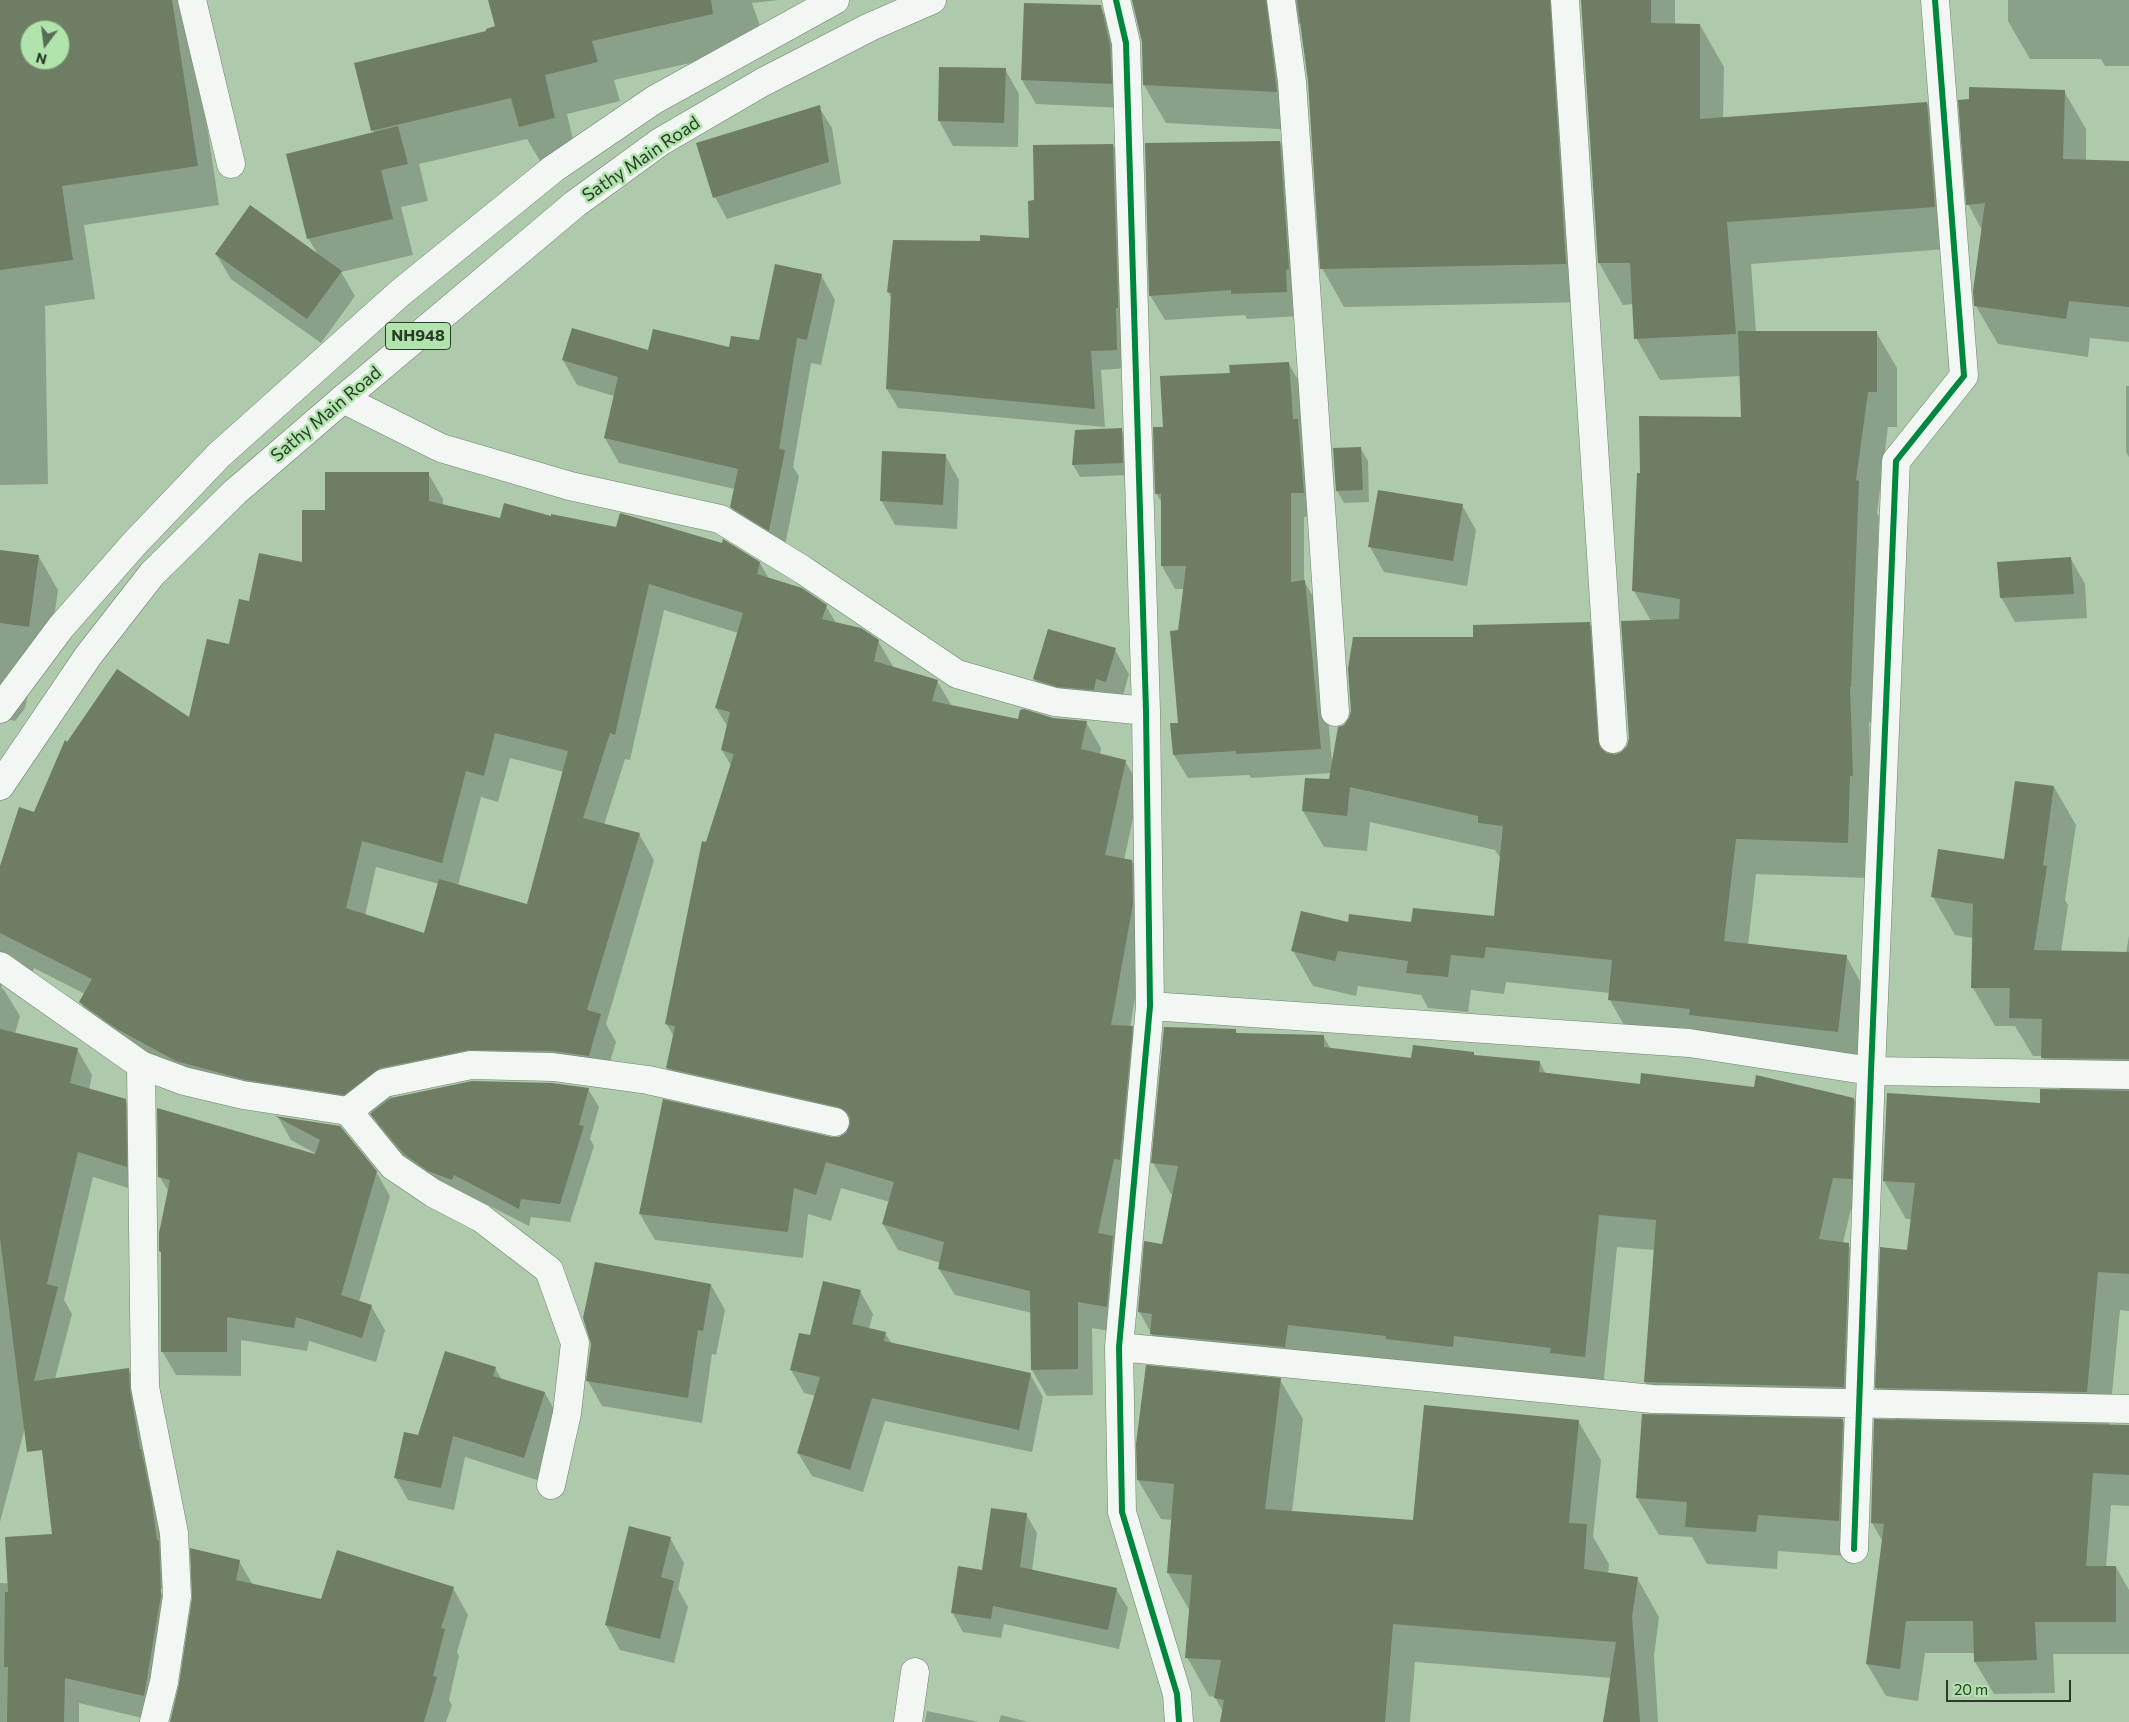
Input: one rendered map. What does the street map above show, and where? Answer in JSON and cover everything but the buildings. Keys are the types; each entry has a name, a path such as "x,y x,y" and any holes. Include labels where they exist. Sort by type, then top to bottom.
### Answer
{"main road":[{"path":"192,0 230,164"},
{"name":"NH948","path":"0,709 61,627 134,544 219,455 400,293 553,168 654,100 835,0"},
{"name":"Sathy Main Road","path":"0,786 88,656 152,574 234,492 574,204 660,142 763,82 870,27 932,0"},
{"path":"1116,0 1126,43 1146,711 1150,1006 1119,1347 1122,1512 1177,1694 1179,1722"},
{"path":"1281,0 1292,92 1335,712"},
{"path":"1564,0 1613,739"},
{"path":"1854,1549 1896,461 1964,376 1935,0"},
{"path":"343,399 442,448 570,486 720,519 803,570 957,674 1055,702 1146,711"},
{"path":"0,966 141,1065 184,1081 243,1095 348,1111 393,1166 433,1192 481,1218 549,1270 575,1343 567,1413 551,1485"},
{"path":"1150,1006 1689,1043 1871,1071 2129,1075"},
{"path":"348,1111 384,1083 471,1064 553,1067 648,1080 836,1122"},
{"path":"141,1065 145,1386 174,1533 177,1596 164,1682 154,1722"},
{"path":"1119,1347 1653,1398 2129,1409"},
{"path":"908,1722 915,1672"}],"cycle path":[{"path":"1116,0 1126,43 1146,711 1150,1006 1119,1347 1122,1512 1177,1694 1179,1722"},
{"path":"1854,1549 1896,461 1964,376 1935,0"}]}
